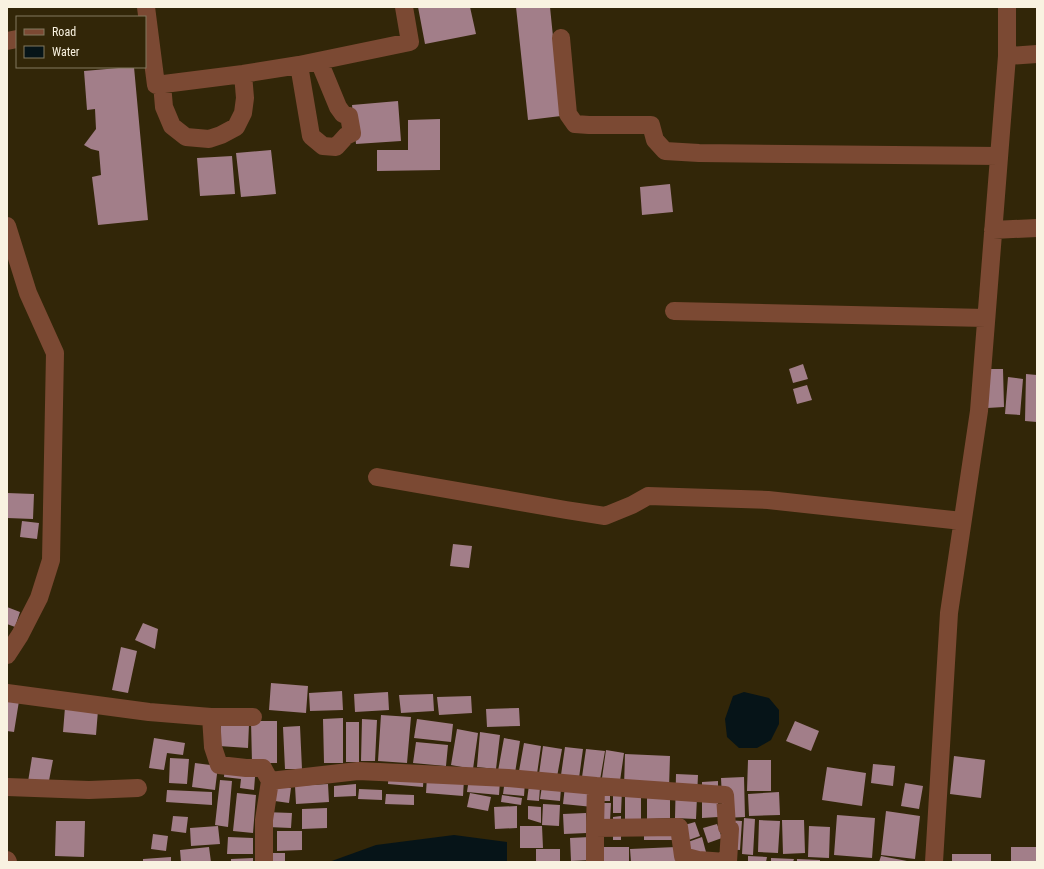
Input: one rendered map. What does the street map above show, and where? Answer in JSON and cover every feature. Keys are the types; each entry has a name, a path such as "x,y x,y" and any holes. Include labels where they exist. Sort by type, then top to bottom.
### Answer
{"street":[{"path":"146,14 156,85 299,65 410,42 404,7"},
{"path":"934,862 949,612 978,411 1007,56 1007,7"},
{"path":"561,38 568,114 575,124 651,125 655,140 665,150 699,153 999,156"},
{"path":"1007,56 1037,54"},
{"path":"299,65 311,136 323,146 336,146 346,136 352,133 348,116 343,114 338,107 319,61"},
{"path":"162,84 164,107 172,126 186,137 209,139 221,135 236,127 243,113 245,98 243,74"},
{"path":"7,226 28,293 55,353 51,560 39,598 20,635 7,656"},
{"path":"993,230 1037,228"},
{"path":"674,311 986,318"},
{"path":"377,477 605,516 632,505 648,496 768,500 962,521"},
{"path":"7,693 149,712 211,717 253,717"},
{"path":"211,717 213,747 219,765 264,768 270,782 264,820 264,862"},
{"path":"270,782 358,771 508,778 724,795 727,827 730,829 727,862 698,860 683,856 679,827 595,828"},
{"path":"595,862 596,786"},
{"path":"7,787 89,790 138,788"}],"water":[{"path":"744,692 769,698 779,710 779,724 771,740 757,748 739,748 727,737 725,719 733,696"},
{"path":"454,835 507,842 507,862 329,862 376,845"}],"building":[{"path":"418,7 470,7 476,34 425,44"},
{"path":"516,7 550,7 561,116 528,120"},
{"path":"134,68 148,220 98,225 92,177 101,175 99,151 84,145 96,129 95,109 87,110 84,71"},
{"path":"398,101 401,141 356,144 352,105"},
{"path":"440,119 440,170 377,171 377,150 408,150 408,120"},
{"path":"271,150 276,194 241,197 236,153"},
{"path":"232,156 235,194 200,196 197,158"},
{"path":"670,184 673,212 642,215 640,187"},
{"path":"803,364 808,379 793,383 789,369"},
{"path":"986,369 1003,369 1004,407 987,408"},
{"path":"1026,374 1037,375 1037,422 1025,421"},
{"path":"1008,377 1023,379 1020,415 1005,414"},
{"path":"807,385 812,400 797,404 793,389"},
{"path":"7,493 34,494 33,519 7,518"},
{"path":"22,521 39,523 37,539 20,537"},
{"path":"453,544 472,546 469,568 450,566"},
{"path":"7,607 20,612 15,627 7,624"},
{"path":"143,623 158,629 155,649 135,640"},
{"path":"121,647 137,651 128,693 112,690"},
{"path":"271,683 308,686 306,713 269,710"},
{"path":"342,691 343,710 310,711 309,693"},
{"path":"388,692 389,710 355,712 354,694"},
{"path":"433,694 434,711 401,713 399,695"},
{"path":"66,695 99,698 96,735 63,732"},
{"path":"471,696 472,713 439,715 437,697"},
{"path":"7,699 19,701 14,732 7,731"},
{"path":"519,708 520,726 487,727 486,709"},
{"path":"381,715 411,717 407,763 378,761"},
{"path":"343,718 343,763 324,763 323,719"},
{"path":"362,719 377,720 375,761 361,761"},
{"path":"417,719 453,724 451,742 414,738"},
{"path":"251,721 277,721 277,763 252,763"},
{"path":"795,721 819,731 811,751 786,741"},
{"path":"346,722 359,722 359,762 346,762"},
{"path":"221,723 249,724 248,748 219,746"},
{"path":"300,726 302,769 285,769 283,727"},
{"path":"457,729 478,733 473,769 451,765"},
{"path":"480,732 500,735 496,769 477,767"},
{"path":"154,738 185,743 183,755 167,753 164,770 149,768"},
{"path":"504,738 520,741 515,773 498,771"},
{"path":"416,742 448,745 446,766 413,763"},
{"path":"524,743 541,746 537,774 519,771"},
{"path":"543,746 562,749 557,777 539,774"},
{"path":"565,747 583,749 579,778 561,775"},
{"path":"586,749 605,751 600,780 582,777"},
{"path":"606,750 624,753 620,781 602,778"},
{"path":"625,754 670,756 669,788 624,787"},
{"path":"954,756 985,760 981,798 950,794"},
{"path":"32,757 53,760 47,791 27,788"},
{"path":"170,758 189,759 187,784 169,783"},
{"path":"748,760 771,760 771,791 747,791"},
{"path":"225,761 256,764 254,790 240,788 241,779 224,777"},
{"path":"195,763 218,766 215,790 192,787"},
{"path":"873,764 895,766 893,786 871,783"},
{"path":"389,767 424,770 423,787 388,784"},
{"path":"827,767 866,773 862,806 822,800"},
{"path":"676,774 698,775 696,819 675,818"},
{"path":"427,777 464,779 463,796 426,793"},
{"path":"744,777 745,817 723,818 721,778"},
{"path":"469,778 500,781 499,795 467,792"},
{"path":"505,779 525,782 524,796 503,794"},
{"path":"220,780 232,781 228,827 215,825"},
{"path":"718,781 718,817 702,818 702,782"},
{"path":"905,783 923,786 919,809 901,806"},
{"path":"328,784 329,802 296,804 295,786"},
{"path":"356,784 356,796 334,797 334,786"},
{"path":"529,785 540,787 539,801 527,800"},
{"path":"276,786 291,788 289,803 275,801"},
{"path":"542,786 561,788 560,801 540,799"},
{"path":"565,786 595,789 593,807 563,804"},
{"path":"610,788 610,801 598,801"},
{"path":"359,789 382,790 382,800 358,799"},
{"path":"613,789 622,790 621,813 613,813"},
{"path":"625,789 641,789 641,820 625,820"},
{"path":"167,790 212,792 212,805 166,802"},
{"path":"779,792 780,815 749,816 748,794"},
{"path":"237,793 256,795 253,833 233,831"},
{"path":"470,793 491,797 488,811 467,807"},
{"path":"386,794 414,795 414,805 385,804"},
{"path":"670,794 670,818 647,819 647,795"},
{"path":"502,795 522,798 521,805 501,802"},
{"path":"596,803 611,803 610,821 596,820"},
{"path":"543,804 560,805 559,826 542,825"},
{"path":"517,806 517,828 495,829 494,807"},
{"path":"528,806 541,807 541,823 528,819"},
{"path":"327,808 327,828 302,829 302,809"},
{"path":"886,811 920,816 915,859 881,855"},
{"path":"264,812 292,813 291,828 268,827"},
{"path":"586,813 587,833 564,834 563,814"},
{"path":"837,815 875,818 872,858 834,855"},
{"path":"173,816 188,817 186,833 171,831"},
{"path":"621,816 621,840 613,840 613,817"},
{"path":"744,818 755,819 753,855 742,854"},
{"path":"725,820 742,821 740,850 723,849"},
{"path":"759,820 780,821 778,853 758,852"},
{"path":"782,820 804,820 805,853 783,854"},
{"path":"56,821 85,821 84,857 55,856"},
{"path":"695,822 700,836 686,841 681,826"},
{"path":"644,824 675,824 675,840 644,840"},
{"path":"717,824 722,838 708,843 703,828"},
{"path":"218,826 220,844 191,846 190,828"},
{"path":"520,826 542,826 543,848 520,848"},
{"path":"809,826 830,827 829,858 808,857"},
{"path":"277,831 302,831 302,850 277,851"},
{"path":"153,834 168,836 166,851 151,849"},
{"path":"228,837 253,838 253,854 227,854"},
{"path":"590,837 591,860 571,861 570,838"},
{"path":"702,837 706,852 692,857 688,842"},
{"path":"209,847 211,862 181,862 180,850"},
{"path":"600,847 629,847 629,862 601,862"},
{"path":"676,847 676,862 631,862 630,849"},
{"path":"1011,847 1037,847 1037,862 1011,862"},
{"path":"536,849 560,849 560,862 536,862"},
{"path":"260,853 285,853 285,862 260,862"},
{"path":"952,854 991,854 991,862 952,862"},
{"path":"748,856 767,857 766,862 748,862"},
{"path":"881,856 907,861 907,862 879,862"},
{"path":"171,857 171,862 143,862 143,859"},
{"path":"253,858 253,862 231,862 231,859"},
{"path":"771,858 794,859 793,862 771,862"},
{"path":"797,859 820,860 820,862 797,862"}]}
